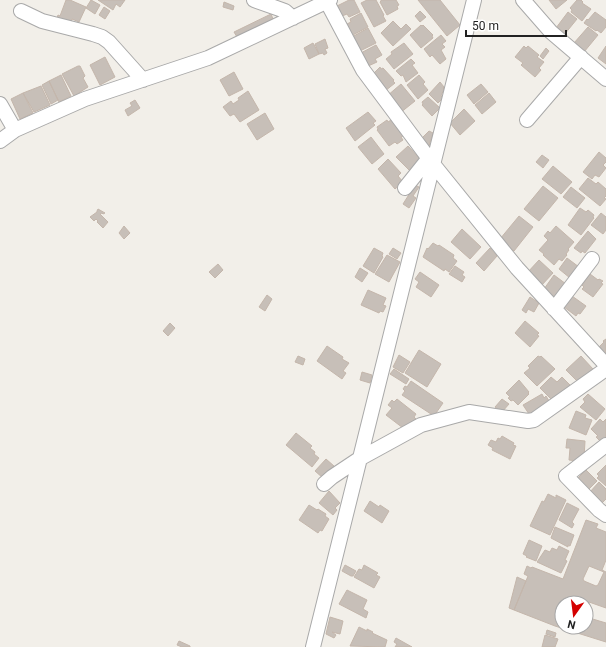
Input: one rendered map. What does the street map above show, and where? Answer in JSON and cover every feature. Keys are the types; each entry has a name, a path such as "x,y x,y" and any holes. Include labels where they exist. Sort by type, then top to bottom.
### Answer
{"street":[{"path":"254,0 285,11 293,18"},
{"path":"313,647 360,459 431,161 474,0"},
{"path":"523,0 551,32 606,79"},
{"path":"0,141 14,130 85,99 208,58 329,1 363,70 431,161 517,268 606,365"},
{"path":"21,11 42,21 102,37 109,42 143,80"},
{"path":"527,120 580,57"},
{"path":"0,104 14,130"},
{"path":"405,188 431,161"},
{"path":"554,309 593,264"},
{"path":"324,484 360,459 421,425 469,412 528,421 534,420 606,369"},
{"path":"606,445 566,476 599,510 606,515"}],"building":[{"path":"66,0 70,0 86,7 79,22 72,19 71,23 57,18 58,15 60,16"},
{"path":"91,0 100,5 95,14 86,8"},
{"path":"98,0 125,0 120,7 116,4 113,10"},
{"path":"349,0 354,0 360,12 349,17 347,14 342,16 337,6"},
{"path":"367,0 376,0 386,21 374,27 361,3"},
{"path":"381,0 396,0 399,5 397,6 398,9 387,15 380,2"},
{"path":"418,0 440,0 460,25 447,36"},
{"path":"549,0 567,0 556,9"},
{"path":"577,0 581,0 583,2 582,3 591,9 582,21 571,12 572,10 570,8"},
{"path":"224,2 234,6 233,10 223,7"},
{"path":"104,7 110,11 105,19 99,15"},
{"path":"420,11 426,17 420,22 415,16"},
{"path":"568,12 577,19 564,35 556,28"},
{"path":"595,12 606,20 606,27 601,33 584,23"},
{"path":"361,13 368,27 351,36 345,25 351,22 350,19"},
{"path":"271,14 273,19 237,37 234,32"},
{"path":"393,21 401,29 406,24 411,29 393,46 381,33"},
{"path":"421,25 423,25 433,35 433,38 421,48 410,35"},
{"path":"588,27 598,35 584,52 574,43"},
{"path":"368,28 376,43 358,52 352,37"},
{"path":"441,35 446,41 442,44 445,47 441,50 446,59 440,64 432,55 430,57 424,49"},
{"path":"325,39 328,48 325,49 327,53 324,55 323,53 319,54 315,44"},
{"path":"313,43 319,54 309,59 304,48"},
{"path":"404,43 413,54 394,69 386,59 392,54 391,52"},
{"path":"376,45 382,55 375,59 377,62 366,67 359,54"},
{"path":"524,46 526,48 528,46 539,55 537,57 544,62 539,68 541,70 535,77 521,65 523,63 515,57"},
{"path":"606,46 606,64 598,58"},
{"path":"546,48 549,51 543,59 540,56"},
{"path":"105,57 115,77 100,85 90,65"},
{"path":"411,59 415,63 412,65 418,73 406,82 403,75 401,76 396,71"},
{"path":"80,66 85,76 83,78 88,87 74,96 62,74"},
{"path":"380,67 381,69 383,68 395,83 385,91 371,76"},
{"path":"234,72 243,89 229,96 220,80"},
{"path":"61,75 71,96 59,102 49,81"},
{"path":"419,75 425,82 423,84 428,90 418,99 407,85"},
{"path":"49,81 58,100 51,104 42,85"},
{"path":"440,82 444,89 441,96 443,98 438,103 429,94"},
{"path":"401,84 415,101 400,113 387,96"},
{"path":"481,84 488,92 474,104 467,95"},
{"path":"41,86 50,105 34,112 23,93"},
{"path":"248,91 259,110 240,122 234,114 230,116 223,107 231,101 233,104 239,100 238,98"},
{"path":"23,93 33,113 20,119 11,99"},
{"path":"489,93 496,102 482,114 475,105"},
{"path":"428,97 440,108 432,116 422,105 422,102"},
{"path":"135,100 140,108 128,116 125,110 132,106 130,103"},
{"path":"464,109 475,121 460,135 450,123"},
{"path":"368,112 376,121 373,123 375,125 355,141 346,128"},
{"path":"265,113 274,129 257,140 247,124"},
{"path":"387,120 388,122 391,120 403,136 401,137 403,140 397,144 395,142 389,146 377,130 377,127"},
{"path":"429,131 433,133 428,149 420,140"},
{"path":"371,137 384,154 372,164 358,147"},
{"path":"408,146 423,162 410,171 396,157"},
{"path":"599,152 606,158 606,162 603,165 606,168 599,177 595,175 592,179 583,172"},
{"path":"542,155 549,160 543,168 536,162"},
{"path":"388,159 401,173 398,176 403,182 395,189 378,169"},
{"path":"553,166 572,182 561,194 542,179"},
{"path":"588,178 596,184 598,182 606,189 606,196 604,198 606,199 600,206 579,189"},
{"path":"415,185 419,187 413,196 416,198 409,208 403,204"},
{"path":"543,186 558,198 539,221 524,209"},
{"path":"571,187 585,198 577,208 563,197"},
{"path":"580,208 586,212 588,210 594,215 594,218 581,235 568,225"},
{"path":"98,209 105,213 100,214 108,222 103,228 96,219 94,221 90,217 97,212"},
{"path":"601,213 606,217 606,230 603,234 591,225"},
{"path":"519,216 533,227 514,251 500,239"},
{"path":"124,226 130,233 124,239 119,233"},
{"path":"556,226 574,242 568,249 567,255 562,261 559,259 554,265 539,250 548,240 544,236 548,231 550,233"},
{"path":"462,229 481,247 470,259 451,242"},
{"path":"588,231 596,239 585,253 582,251 581,253 574,248"},
{"path":"433,243 438,246 439,245 454,255 453,258 457,261 449,272 445,269 444,271 423,257 427,248 428,249"},
{"path":"374,248 383,253 383,257 374,273 363,266"},
{"path":"393,248 401,253 397,259 389,254"},
{"path":"490,248 497,256 484,271 476,263"},
{"path":"387,255 400,262 389,282 375,274"},
{"path":"567,258 579,267 570,278 559,269"},
{"path":"539,260 553,273 541,286 527,273"},
{"path":"218,264 223,270 215,278 209,272"},
{"path":"455,266 464,272 462,275 465,277 462,282 449,274"},
{"path":"360,268 368,273 362,282 355,277"},
{"path":"420,272 439,285 431,297 416,287 419,282 415,279"},
{"path":"590,274 598,280 603,281 601,283 603,284 593,297 582,289 584,287 582,285"},
{"path":"554,275 566,284 556,297 544,289"},
{"path":"368,290 386,298 383,305 386,306 383,312 380,311 379,313 361,305"},
{"path":"267,295 272,299 265,311 259,307"},
{"path":"572,296 586,306 580,314 578,313 576,316 564,307"},
{"path":"530,297 539,303 534,312 528,309 526,313 522,310"},
{"path":"525,321 539,333 537,335 539,336 530,347 515,333"},
{"path":"170,323 175,328 168,336 163,331"},
{"path":"606,339 606,355 599,347"},
{"path":"327,346 349,363 343,371 346,373 342,379 317,361"},
{"path":"419,350 441,364 427,387 405,373"},
{"path":"399,355 410,362 403,373 393,367"},
{"path":"298,356 305,359 303,365 295,362"},
{"path":"538,356 541,356 555,369 537,386 524,373 530,368 528,366"},
{"path":"581,356 593,369 579,383 566,370"},
{"path":"394,369 409,379 406,384 390,374"},
{"path":"362,372 372,375 370,383 360,380"},
{"path":"551,377 557,382 562,377 572,387 554,402 540,388"},
{"path":"519,380 529,394 518,405 513,400 511,401 508,398 510,397 506,393"},
{"path":"411,381 443,403 434,416 402,395 405,391 403,389 405,386 407,387"},
{"path":"542,394 544,398 546,396 551,404 531,417 523,405"},
{"path":"588,394 605,409 596,420 580,407 585,402 583,399"},
{"path":"397,399 416,414 414,417 416,419 413,423 411,422 407,428 404,426 403,428 386,415 392,408 388,405 392,400 394,402"},
{"path":"502,399 509,404 502,412 495,407"},
{"path":"576,411 586,415 585,418 592,420 586,435 569,428"},
{"path":"600,419 603,422 606,419 606,437 601,442 596,437 598,436 591,429"},
{"path":"296,433 312,446 310,448 319,458 312,467 286,445"},
{"path":"502,436 514,443 513,445 516,446 510,459 492,450 493,448 488,445 491,440 496,442 498,438 500,439"},
{"path":"567,439 585,441 584,458 578,461 569,460 570,448 566,448"},
{"path":"326,459 334,466 323,478 315,471"},
{"path":"606,465 606,486 597,478 599,476 597,474"},
{"path":"586,470 597,481 588,490 577,479"},
{"path":"599,482 606,489 606,499 601,504 589,493"},
{"path":"329,491 340,503 335,508 337,510 333,515 319,503"},
{"path":"548,494 556,498 556,495 566,500 550,535 530,526 542,501 544,502"},
{"path":"370,501 389,511 382,523 364,511"},
{"path":"567,503 579,509 572,522 574,524 572,528 559,520"},
{"path":"309,505 326,514 325,516 329,519 322,531 320,530 318,533 299,520"},
{"path":"586,520 598,524 596,528 606,532 606,560 602,570 606,572 606,608 594,604 594,595 554,595 554,626 514,610 528,576 524,574 527,566 563,579","holes":["589,566 604,572 598,585 596,586 584,581 583,579"]},
{"path":"555,527 574,535 570,546 568,545 568,547 551,538"},
{"path":"529,540 542,546 536,561 526,557 527,556 523,554"},
{"path":"559,546 569,551 565,560 567,561 561,573 537,562 545,550 550,552 552,548 557,550"},
{"path":"345,565 356,571 353,576 342,571"},
{"path":"364,565 378,573 376,575 380,577 374,588 354,577 359,569 362,570"},
{"path":"517,577 526,581 514,610 509,608"},
{"path":"347,590 367,600 363,609 368,612 366,618 339,604"},
{"path":"330,617 343,621 340,634 332,632 336,635 334,638 326,634"},
{"path":"594,619 606,623 606,642 584,635 594,635"},
{"path":"359,627 367,631 367,629 387,640 385,647 350,646"},
{"path":"547,630 554,632 554,635 556,635 555,637 546,634"},
{"path":"545,635 558,639 555,647 542,647"},
{"path":"396,638 412,647 395,647 397,644 394,642"},
{"path":"179,641 190,647 182,647 177,645"}]}
